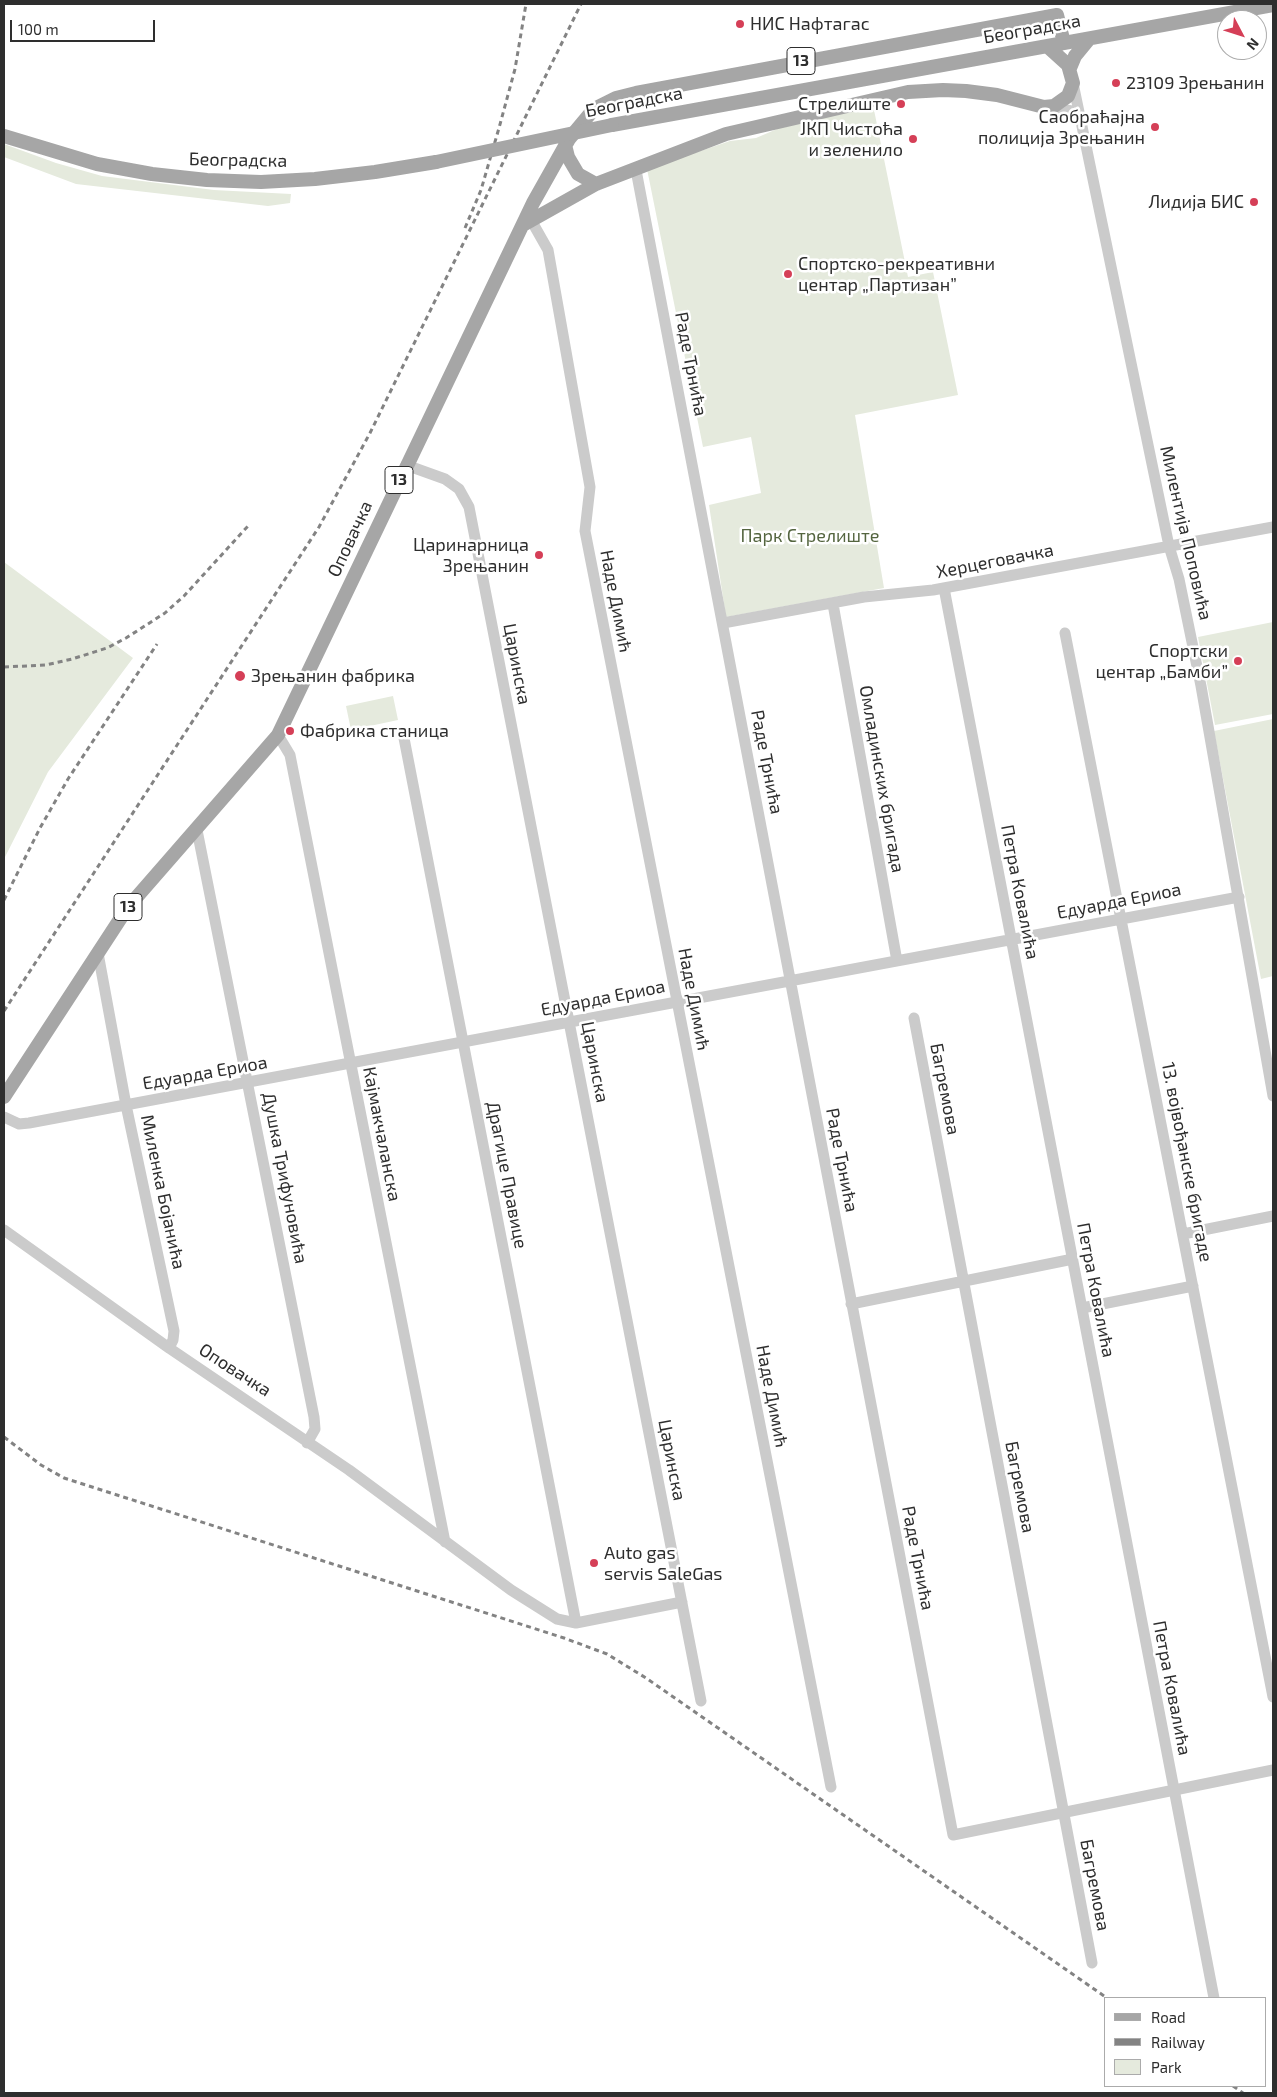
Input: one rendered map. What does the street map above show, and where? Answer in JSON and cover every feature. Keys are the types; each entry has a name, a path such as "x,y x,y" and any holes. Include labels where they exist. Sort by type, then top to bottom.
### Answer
{"main road":[{"name":"Београдска","path":"4,136 97,164 152,174 207,180 261,182 315,179 436,162 612,125 1272,4"},
{"name":"13","path":"527,222 565,145 581,122 594,109 616,98 1056,10 1064,43"},
{"path":"1047,46 1061,57 1070,68 1075,56 1089,39"},
{"name":"Милентија Поповића","path":"1070,68 1073,83"},
{"path":"527,222 596,184 726,134 908,92 943,90 981,93 1048,107 1064,99 1070,92 1073,83"},
{"path":"565,145 568,158 578,174 596,184"},
{"name":"Оповачка","path":"278,735 406,465 527,222"},
{"name":"13","path":"4,1097 128,907 278,735"}],"street":[{"name":"Милентија Поповића","path":"1073,83 1169,546 1179,579 1201,686 1270,1058 1273,1096"},
{"path":"1048,107 1078,112"},
{"name":"Раде Трнића","path":"636,170 953,1835 1273,1770"},
{"name":"Наде Димић","path":"527,222 548,250 590,488 585,531 830,1787"},
{"name":"Царинска","path":"406,465 445,480 459,489 469,507 701,1702"},
{"name":"Херцеговачка","path":"723,623 864,597 904,595 1273,527"},
{"name":"Петра Ковалића","path":"944,588 1214,1997"},
{"name":"Омладинских бригада","path":"833,604 897,961"},
{"name":"13. војвођанске бригаде","path":"1066,633 1273,1697"},
{"name":"Драгице Правице","path":"403,733 576,1624"},
{"name":"Кајмакчаланска","path":"278,735 290,755 445,1542"},
{"name":"Душка Трифуновића","path":"197,830 314,1417 315,1429 307,1443"},
{"name":"Едуарда Ериоа","path":"4,1117 19,1124 29,1123 1239,897"},
{"name":"Миленка Бојанића","path":"98,953 126,1105 174,1331 173,1340 169,1348"},
{"name":"Багремова","path":"914,1018 1092,1963"},
{"path":"1183,1234 1273,1216"},
{"name":"Оповачка","path":"4,1230 169,1348 349,1470 445,1542 540,1609 556,1619 576,1624"},
{"path":"852,1304 1072,1259"},
{"path":"1082,1308 1193,1286"},
{"path":"576,1624 682,1602"}],"green space":[{"name":"Спортско-рекреативни центар „Партизан”","path":"873,105 908,277 933,272 958,395 855,415 884,588 726,617 709,505 761,493 751,437 703,447 647,169 730,141 756,138 784,126"},
{"path":"4,144 56,163 102,176 214,190 291,194 290,203 268,206 76,184 4,157"},
{"path":"4,562 133,658 48,772 4,859"},
{"name":"Спортски центар „Бамби”","path":"1273,622 1273,714 1215,725 1198,637"},
{"path":"393,696 398,720 351,730 346,706"},
{"path":"1273,719 1273,976 1261,979 1214,731"}],"railway":[{"path":"465,228 481,190 499,128 515,69 526,4"},
{"path":"4,1011 319,527 370,433 581,4"},
{"path":"4,667 46,665 72,659 107,648 126,638 165,613 184,596 248,526"},
{"path":"4,900 40,828 68,779 157,644"},
{"path":"4,1437 41,1465 64,1478 564,1638 607,1654 646,1678 1106,1997"},
{"path":"1234,2087 1243,2093"}],"place":[{"name":"НИС Нафтагас","path":"740,24"},
{"name":"23109 Зрењанин","path":"1116,83"},
{"name":"Стрелиште","path":"901,104"},
{"name":"Саобраћајна полиција Зрењанин","path":"1155,127"},
{"name":"ЈКП Чистоћа и зеленило","path":"913,139"},
{"name":"Лидија БИС","path":"1254,202"},
{"name":"Спортско-рекреативни центар „Партизан”","path":"788,274"},
{"name":"Царинарница Зрењанин","path":"539,555"},
{"name":"Спортски центар „Бамби”","path":"1238,661"},
{"name":"Зрењанин фабрика","path":"240,676"},
{"name":"Фабрика станица","path":"290,731"},
{"name":"Auto gas servis SaleGas","path":"594,1563"}],"park label":[{"name":"Парк Стрелиште","path":"810,536"}]}
